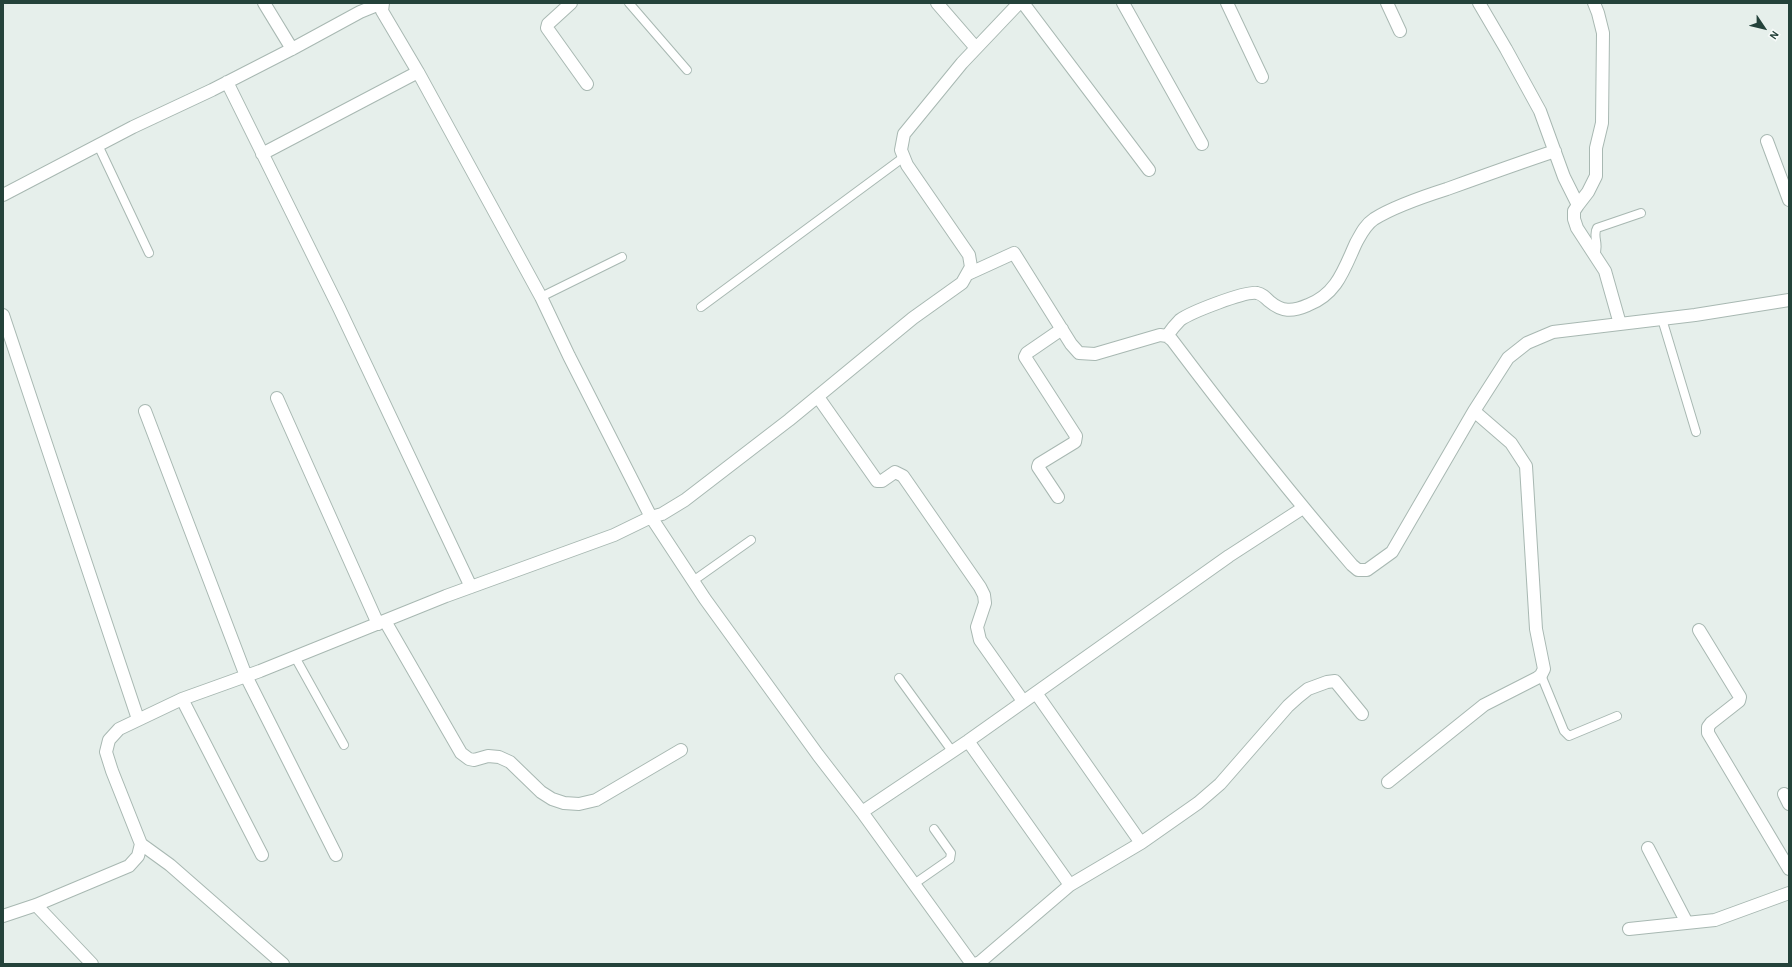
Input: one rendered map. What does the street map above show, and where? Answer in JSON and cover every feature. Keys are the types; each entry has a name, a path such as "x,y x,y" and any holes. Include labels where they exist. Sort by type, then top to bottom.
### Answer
{"street":[{"path":"264,3 292,49"},
{"path":"3,195 98,145 292,49 360,12 382,3 382,10 418,72 541,297 569,356 651,517 693,581 818,755 862,812 973,964 980,962 1070,885 1141,843 1183,814 1220,784 1288,706 1308,689 1327,682 1335,681 1362,714"},
{"path":"571,3 548,24 547,28 587,84"},
{"path":"937,3 976,48"},
{"path":"283,964 170,865 141,844 106,752 109,740 119,729 182,699 246,676 471,587 614,535 651,517 662,514 685,500 818,397 913,318 962,283 971,267 969,255 907,165 901,150 904,134 962,63 1018,3"},
{"path":"1023,3 1149,170"},
{"path":"1123,3 1202,144"},
{"path":"1227,3 1262,77"},
{"path":"1387,3 1400,31"},
{"path":"1479,3 1506,48 1540,111 1564,177 1578,204"},
{"path":"1594,3 1603,33 1602,123 1596,148 1596,176 1588,192 1574,211 1574,219 1577,228 1605,271 1620,324"},
{"path":"262,154 418,72"},
{"path":"227,82 339,308 471,587"},
{"path":"1766,141 1789,200"},
{"path":"1167,336 1181,319 1195,312 1245,294 1255,293 1263,295 1275,306 1285,311 1292,311 1309,305 1323,298 1336,285 1362,232 1375,219 1416,200 1555,151"},
{"path":"968,274 1014,253 1071,344 1079,353 1095,354 1160,335 1167,336 1172,340 1249,441 1303,508 1358,570 1367,570 1392,552 1474,410 1508,358 1527,342 1554,332 1662,319 1789,300"},
{"path":"3,315 138,719"},
{"path":"1058,497 1038,467 1039,464 1075,442 1076,436 1025,357 1027,352 1062,329"},
{"path":"818,397 878,481 882,482 894,472 903,476 980,588 984,595 984,603 977,627 977,634 1023,701"},
{"path":"278,398 381,622 461,753 469,759 499,757 510,762 541,792 552,799 564,803 579,804 596,800 681,750"},
{"path":"1388,782 1484,705 1541,675 1544,669 1536,629 1526,466 1512,443 1474,410"},
{"path":"145,411 246,676 336,855"},
{"path":"862,812 968,741 1229,556 1303,508"},
{"path":"1699,630 1740,697 1739,701 1710,723 1708,733 1789,869"},
{"path":"1036,693 1141,843"},
{"path":"182,699 262,855"},
{"path":"968,741 1070,885"},
{"path":"3,916 36,905 129,866 138,856 141,844"},
{"path":"1648,848 1687,923"},
{"path":"1629,929 1715,920 1789,893"},
{"path":"36,905 92,964"}],"lane":[{"path":"629,3 687,70"},
{"path":"98,145 149,253"},
{"path":"701,307 904,157"},
{"path":"1595,255 1598,250 1595,233 1597,228 1641,213"},
{"path":"541,297 622,257"},
{"path":"1662,319 1696,432"},
{"path":"693,581 751,540"},
{"path":"295,657 344,745"},
{"path":"1541,675 1564,731 1570,736 1617,716"},
{"path":"899,678 952,751"},
{"path":"914,884 950,859 951,853 934,829"}]}
